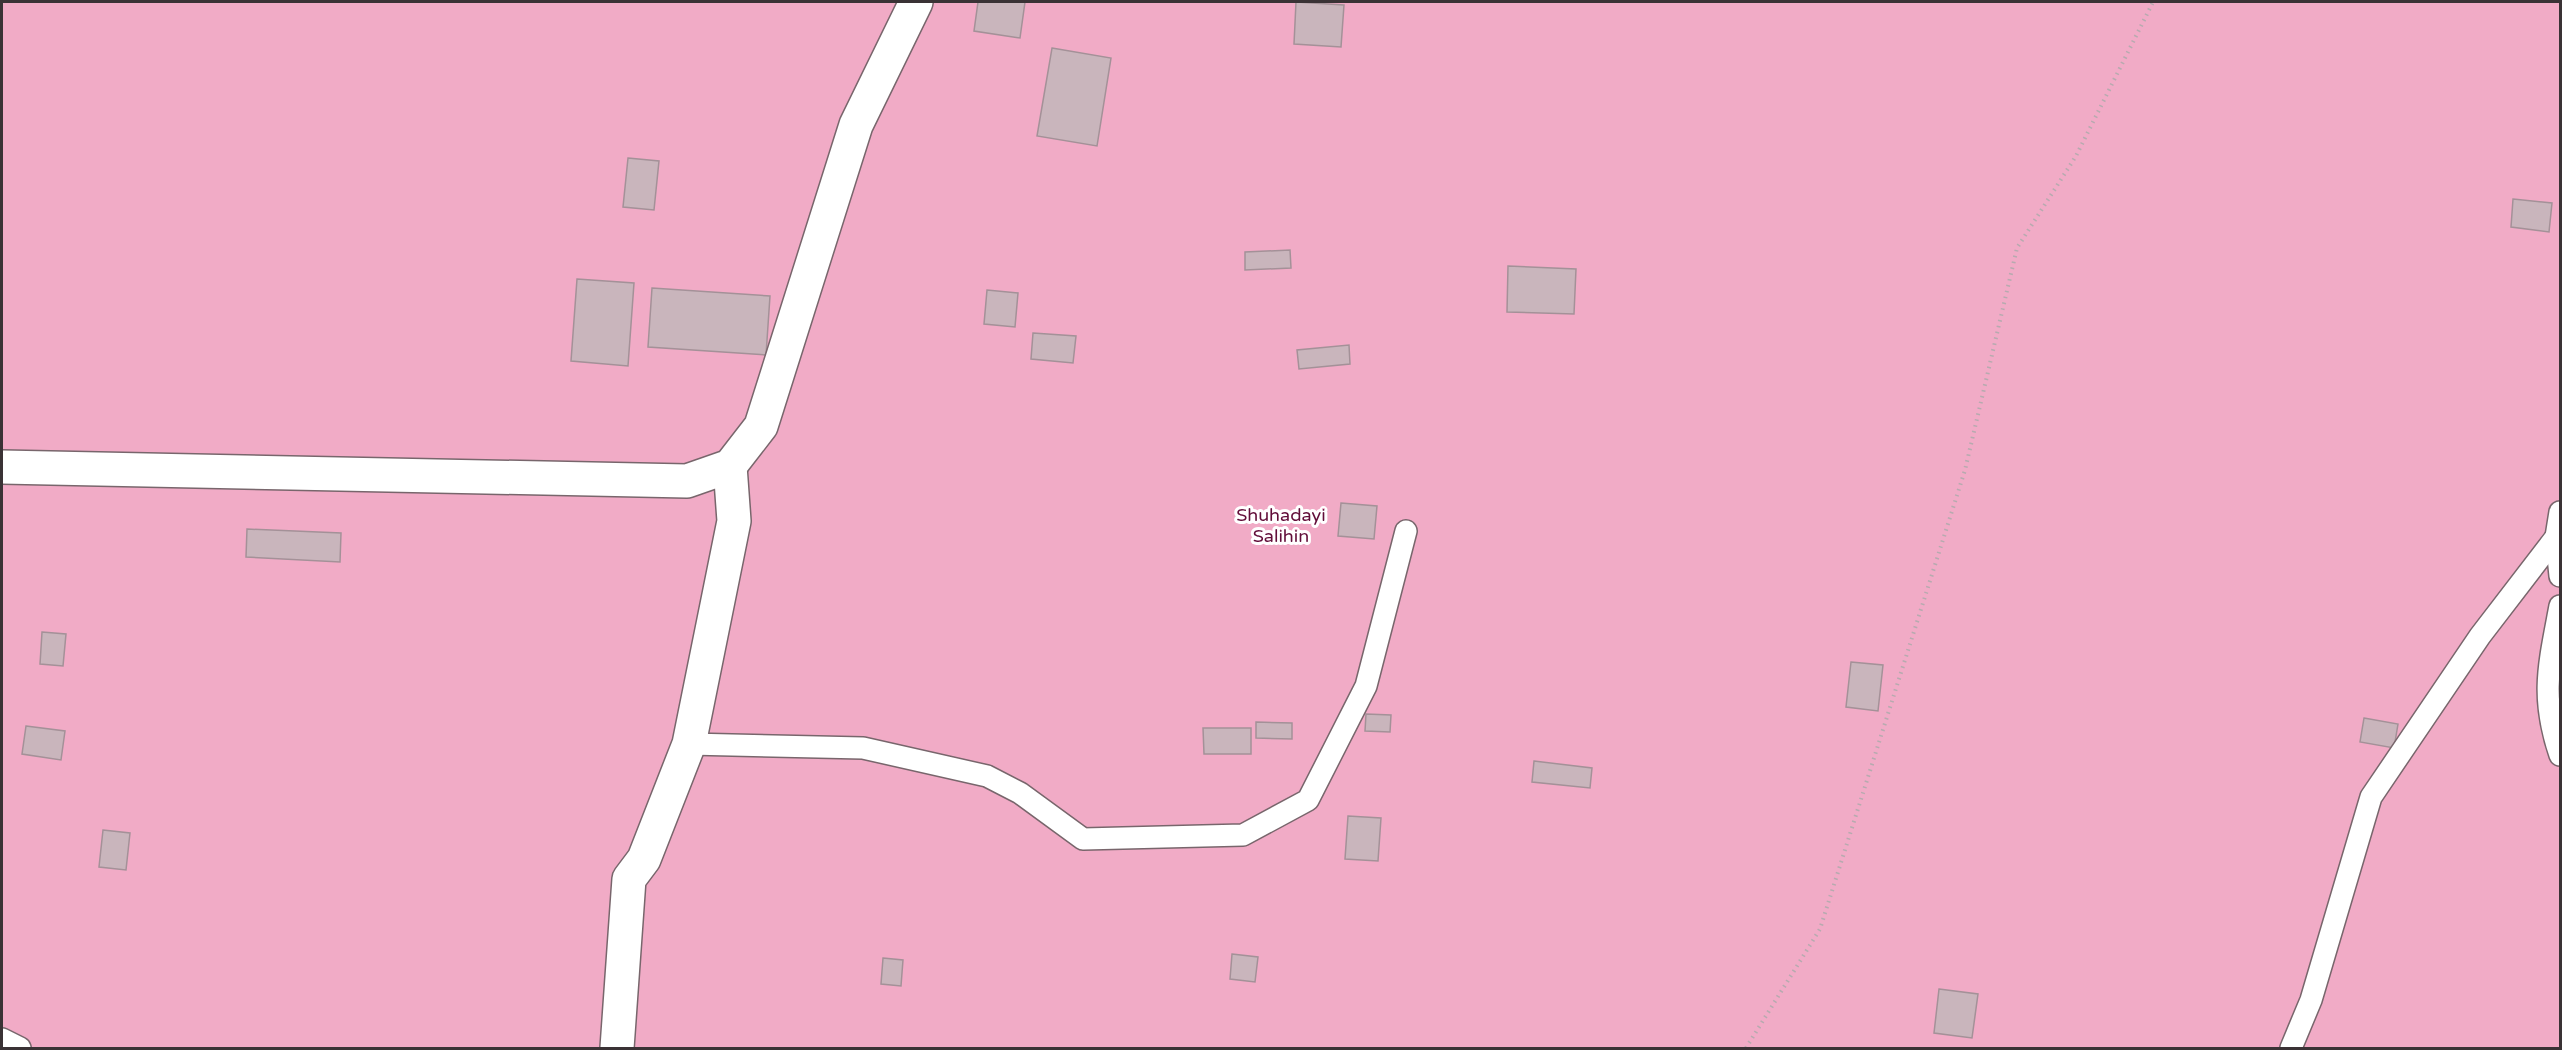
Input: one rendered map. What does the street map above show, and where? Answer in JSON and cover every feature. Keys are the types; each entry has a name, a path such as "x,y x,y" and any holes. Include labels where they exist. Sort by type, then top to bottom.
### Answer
{"street":[{"path":"2,467 687,481 730,466 761,426 856,125 916,2"},
{"path":"617,1048 629,879 644,860 689,744 734,521 730,466"}],"lane":[{"path":"2560,512 2556,537 2560,576"},
{"path":"689,744 863,748 987,776 1020,793 1083,839 1243,835 1308,800 1366,686 1406,531"},
{"path":"2292,1048 2311,1000 2371,797 2480,636 2556,537"},
{"path":"2560,606 2547,676 2550,724 2560,755"},
{"path":"2,1039 20,1048"}],"path":[{"path":"1746,1048 1821,929 1965,470 2017,248 2076,156 2153,2"}],"green space":[{"name":"Shuhadayi Salihin","path":"2,2 2560,2 2560,1048 2,1048"}],"building":[{"path":"978,2 1025,2 1020,38 974,31"},
{"path":"1296,2 1344,5 1341,47 1294,44"},
{"path":"1052,48 1111,58 1097,146 1037,136"},
{"path":"628,158 659,161 654,210 623,207"},
{"path":"2513,199 2552,203 2549,232 2511,227"},
{"path":"1290,250 1291,268 1245,270 1245,252"},
{"path":"1508,266 1576,269 1574,314 1507,312"},
{"path":"577,279 634,283 628,366 571,361"},
{"path":"652,288 770,296 766,355 648,347"},
{"path":"987,290 1018,293 1015,327 984,324"},
{"path":"1033,333 1076,336 1073,363 1031,359"},
{"path":"1349,345 1350,364 1299,369 1297,350"},
{"path":"1341,503 1377,506 1374,539 1338,536"},
{"path":"247,529 341,533 340,562 246,557"},
{"path":"42,632 66,634 63,666 40,664"},
{"path":"1851,662 1883,665 1878,711 1846,707"},
{"path":"1366,714 1391,715 1390,732 1365,731"},
{"path":"2364,718 2398,724 2394,748 2360,742"},
{"path":"1256,722 1292,723 1292,739 1256,738"},
{"path":"26,726 65,731 61,760 22,754"},
{"path":"1203,728 1251,728 1251,754 1204,754"},
{"path":"1534,761 1592,768 1590,788 1532,782"},
{"path":"1348,816 1381,818 1378,861 1345,859"},
{"path":"103,830 130,833 126,870 99,867"},
{"path":"1232,954 1258,957 1255,982 1230,979"},
{"path":"883,958 903,960 901,986 881,984"},
{"path":"1939,989 1978,994 1972,1038 1934,1033"}]}
